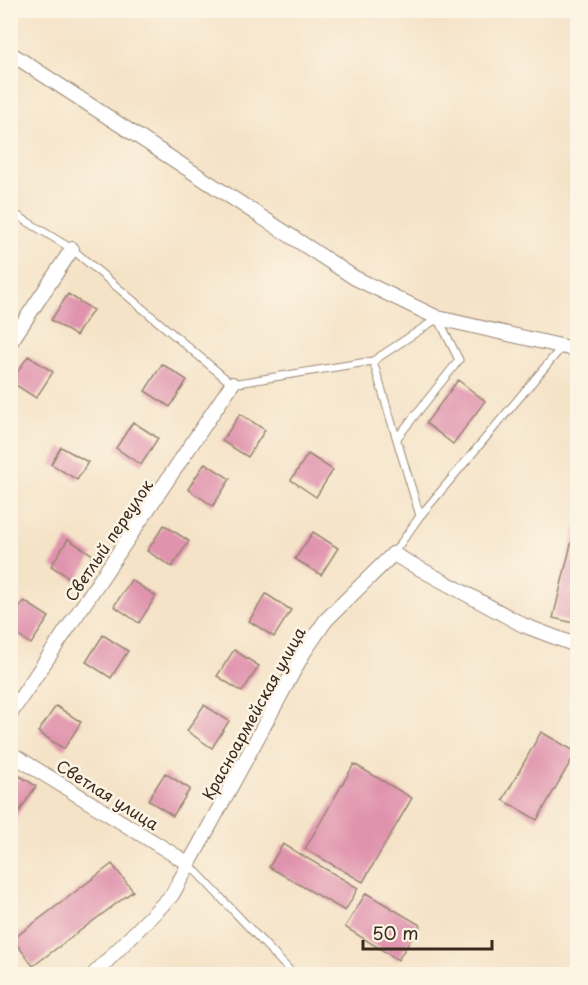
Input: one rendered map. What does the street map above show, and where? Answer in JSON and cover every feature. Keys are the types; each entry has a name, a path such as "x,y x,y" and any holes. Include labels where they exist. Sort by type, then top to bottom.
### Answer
{"street":[{"path":"10,53 355,278 438,318 561,348 578,350"},
{"path":"10,343 72,249"},
{"name":"Светлый переулок","path":"10,714 232,384"},
{"path":"393,554 523,625 578,646"},
{"name":"Красноармейская улица","path":"94,975 172,895 304,652 326,620 393,554"},
{"name":"Светлая улица","path":"10,753 189,864"}],"lane":[{"path":"10,211 72,249 232,384 373,361 438,318 459,360 397,438"},
{"path":"393,554 420,516 561,348"},
{"path":"373,361 420,516"},
{"path":"189,864 293,975"}],"building":[{"path":"68,294 93,310 76,336 51,320"},
{"path":"28,356 53,372 36,398 11,382"},
{"path":"162,364 187,380 170,407 145,391"},
{"path":"458,380 485,401 453,444 426,423"},
{"path":"240,414 265,430 248,457 222,441"},
{"path":"133,422 158,438 141,465 116,448"},
{"path":"61,447 88,462 77,480 51,464"},
{"path":"308,454 333,470 316,497 291,480"},
{"path":"205,463 230,479 213,506 188,489"},
{"path":"164,525 189,541 172,567 147,551"},
{"path":"575,528 578,529 578,624 553,618"},
{"path":"313,532 338,548 321,575 295,559"},
{"path":"68,539 93,555 76,582 51,566"},
{"path":"131,580 156,596 139,623 114,606"},
{"path":"266,594 291,610 274,637 249,621"},
{"path":"24,601 49,617 31,644 10,630 10,621"},
{"path":"103,635 128,651 111,678 86,662"},
{"path":"234,650 259,666 242,692 217,676"},
{"path":"204,705 229,721 212,748 187,731"},
{"path":"56,706 81,722 64,749 38,732"},
{"path":"541,732 576,752 537,820 503,800"},
{"path":"354,764 412,798 363,882 305,849"},
{"path":"165,773 190,789 173,816 148,800"},
{"path":"20,776 36,786 10,826 10,790"},
{"path":"283,844 358,888 345,911 269,867"},
{"path":"112,864 133,891 33,966 13,939"},
{"path":"366,893 420,925 398,960 345,927"}]}
